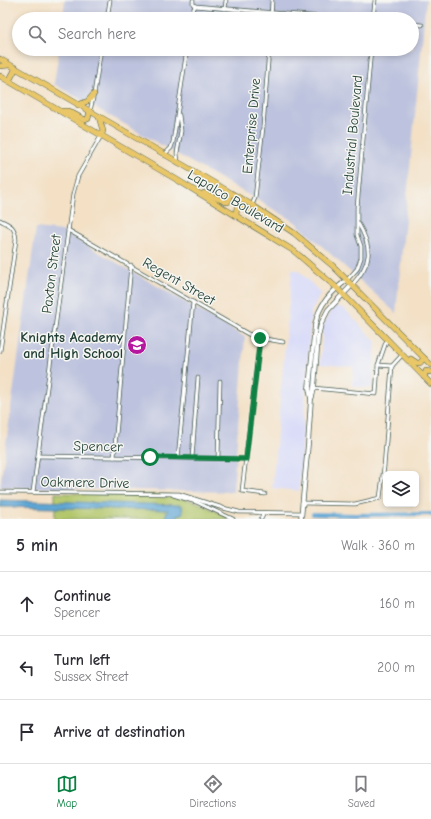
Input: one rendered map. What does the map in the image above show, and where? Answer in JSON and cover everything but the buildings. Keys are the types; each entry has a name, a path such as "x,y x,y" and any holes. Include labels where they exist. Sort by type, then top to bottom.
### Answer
{"main road":[{"name":"Lapalco Boulevard","path":"0,59 252,205 275,220 310,245 347,280 431,365"},
{"path":"0,66 9,64"},
{"path":"9,81 16,68"},
{"name":"Lapalco Boulevard","path":"0,76 197,191 294,251 337,288 431,384"},
{"path":"78,105 88,102 94,94"},
{"path":"58,111 68,111 84,120 88,119 90,111"},
{"path":"99,117 103,131 101,136"},
{"path":"197,191 228,202 230,198 227,191"},
{"path":"236,215 237,207 242,206 264,219 275,220"},
{"path":"376,328 390,337 413,362 417,364 420,363 424,358"},
{"path":"424,377 426,371 431,372"}],"street":[{"path":"108,12 110,0"},
{"path":"192,12 195,6 193,4 193,0"},
{"path":"225,9 226,0"},
{"path":"271,12 272,0"},
{"path":"374,12 375,0"},
{"path":"195,6 260,12"},
{"path":"90,111 100,56"},
{"path":"164,155 171,148 179,110 186,56"},
{"name":"Enterprise Drive","path":"252,205 255,198 263,127 268,56"},
{"name":"Industrial Boulevard","path":"311,399 309,388 316,317 322,304 357,269 361,258 361,246 357,235 358,208 370,56"},
{"path":"178,162 177,153 181,131 179,110"},
{"name":"Paxton Street","path":"33,492 73,194 78,176 101,136"},
{"path":"0,220 12,227 15,231 16,240 0,351"},
{"name":"Industrial Boulevard","path":"311,399 314,388 321,324 328,310 365,269 368,254 366,240 358,223"},
{"name":"Regent Street","path":"68,230 131,265 248,334 260,338 283,342"},
{"path":"114,457 131,265"},
{"path":"178,458 193,302"},
{"path":"260,338 242,491 266,494"},
{"path":"309,388 376,394 378,365 387,339"},
{"path":"302,503 355,504 380,498 384,468 392,366 402,355"},
{"path":"378,365 392,366"},
{"path":"192,458 198,378"},
{"path":"218,458 220,381"},
{"path":"300,519 311,399"},
{"name":"Spencer","path":"38,456 246,459"},
{"name":"Oakmere Drive","path":"0,492 185,495 235,511 301,513"},
{"name":"Oakmere Drive","path":"169,495 196,502 233,519"},
{"path":"260,512 263,515 261,519"}],"shaded area":[{"path":"65,0 426,0 396,313 294,221 54,84 58,56 419,56 419,12 64,12"},
{"path":"36,228 62,231 245,337 233,492 0,487"},
{"path":"292,270 298,270 321,293 311,312 299,491 272,488"},
{"path":"334,307 343,307 376,342 372,388 352,386 354,367 320,364 323,326"}],"green space":[{"path":"55,493 169,495 196,502 233,519 55,519"}],"water":[{"path":"0,500 182,505 183,513 171,519 164,519 168,510 0,507"}],"waterway":[{"path":"313,514 431,514"}],"place":[{"name":"Knights Academy and High School","path":"137,345"}],"route":[{"path":"150,457 246,459 260,338"}]}
